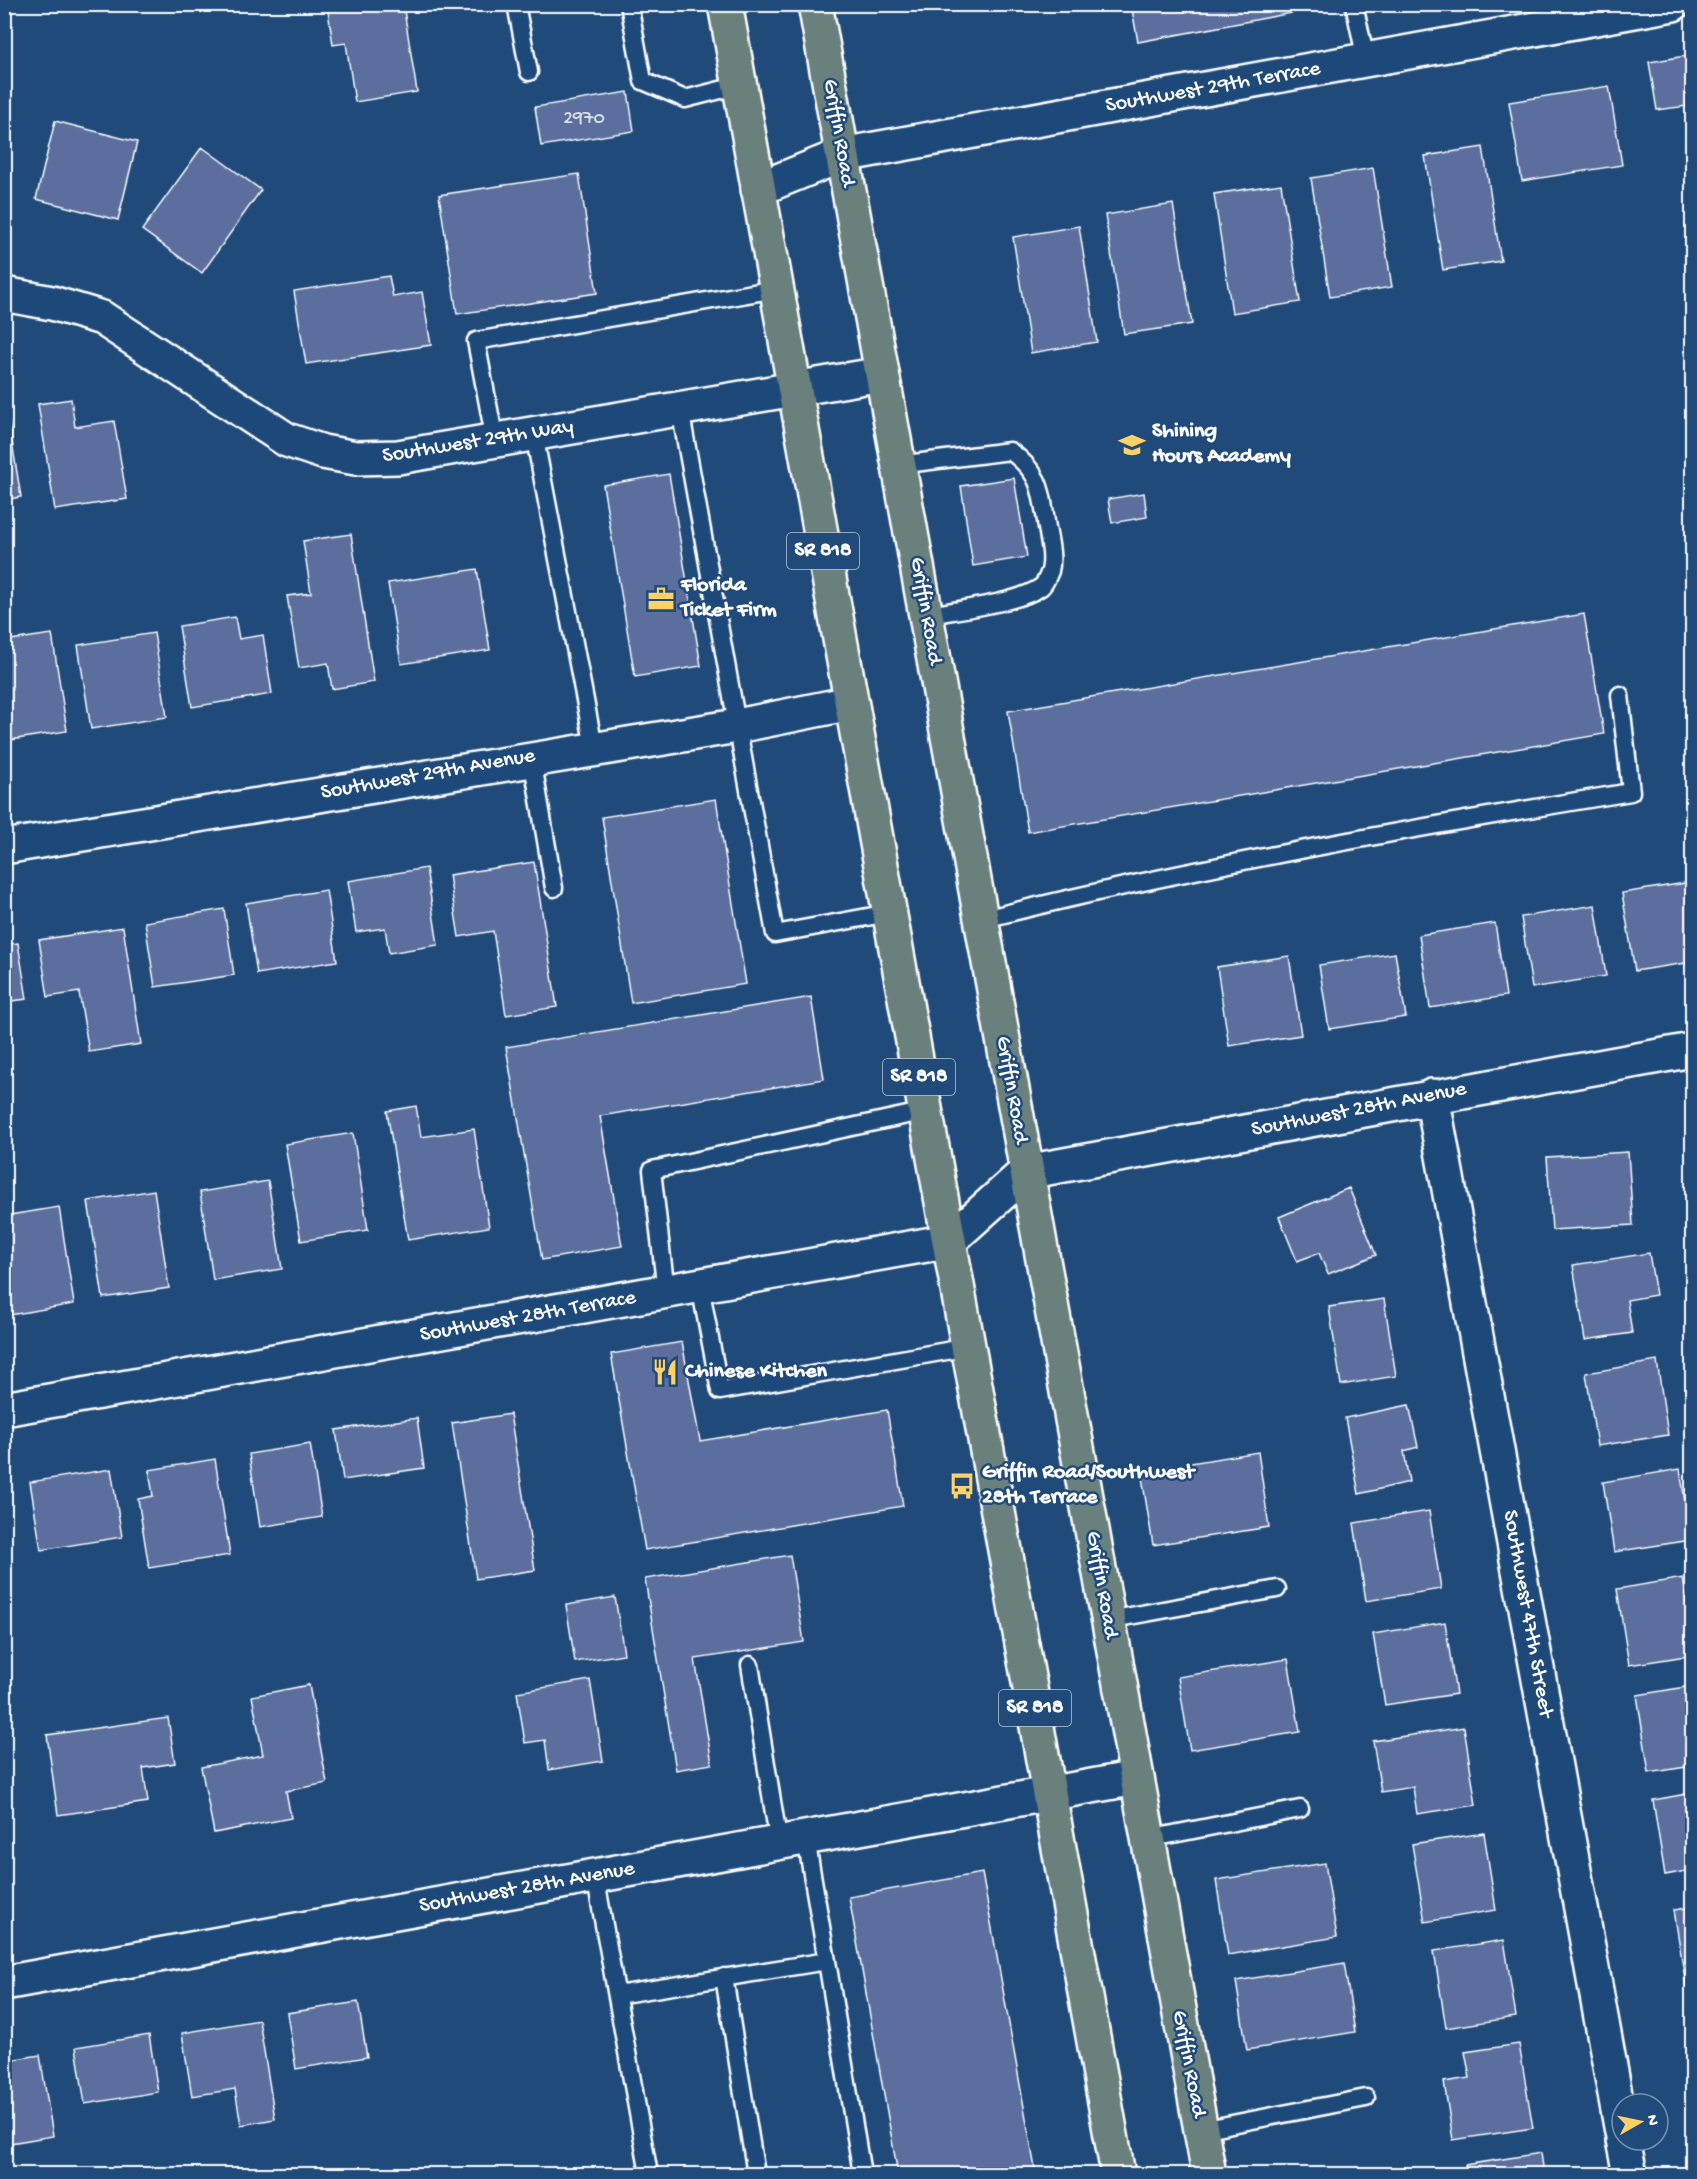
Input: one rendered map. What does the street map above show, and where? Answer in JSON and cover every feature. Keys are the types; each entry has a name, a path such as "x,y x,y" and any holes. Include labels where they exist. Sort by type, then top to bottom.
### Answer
{"main road":[{"name":"SR 818","path":"725,4 1118,2175"},
{"name":"Griffin Road","path":"815,4 1209,2175"}],"street":[{"name":"Southwest 29th Terrace","path":"758,189 842,155 1673,4"},
{"name":"Southwest 29th Way","path":"4,294 52,303 102,318 287,440 323,452 356,458 398,457 882,375"},
{"name":"Southwest 29th Avenue","path":"4,847 594,747 736,726 851,703"},
{"name":"Southwest 28th Avenue","path":"1026,1172 1692,1050"},
{"name":"Southwest 47th Street","path":"1432,1096 1615,2092"},
{"path":"950,1241 1026,1172"},
{"name":"Southwest 28th Terrace","path":"4,1409 950,1241"},
{"name":"Southwest 28th Avenue","path":"4,1983 1136,1779"},
{"path":"1625,2152 1630,2175"}],"lane":[{"path":"516,4 529,72"},
{"path":"629,4 643,81 685,99 740,85"},
{"path":"1354,4 1366,60"},
{"path":"495,441 476,341 776,289"},
{"path":"680,409 775,934 889,913"},
{"path":"534,434 594,747"},
{"path":"898,465 1010,451 1025,462 1037,478 1042,494 1051,555 1050,572 1043,586 1027,594 925,616"},
{"path":"980,920 1137,881 1465,819 1631,792 1620,695"},
{"path":"532,758 554,888"},
{"path":"666,1292 651,1170 926,1111"},
{"path":"700,1286 720,1391 969,1347"},
{"path":"1108,1620 1277,1589"},
{"path":"750,1665 793,1841 827,1961 862,2175"},
{"path":"1148,1839 1300,1809"},
{"path":"595,1875 649,2175"},
{"path":"617,1995 827,1961"},
{"path":"724,1977 756,2175"},
{"path":"1201,2130 1365,2098"}],"building":[{"path":"327,4 403,4 417,92 355,102 346,43 333,45"},
{"path":"1131,4 1312,4 1313,9 1138,42"},
{"path":"1692,55 1692,140 1687,106 1657,110 1649,62"},
{"path":"1609,86 1622,165 1522,181 1509,102"},
{"path":"628,92 634,131 541,146 535,107"},
{"path":"55,121 137,142 118,220 36,199"},
{"path":"202,147 261,190 202,273 142,230"},
{"path":"1483,147 1501,261 1443,270 1425,156"},
{"path":"1373,168 1392,287 1330,297 1311,178"},
{"path":"579,174 597,293 457,314 439,195"},
{"path":"1281,184 1300,302 1232,313 1214,194"},
{"path":"1173,204 1192,324 1124,334 1105,215"},
{"path":"1079,226 1097,342 1031,353 1013,237"},
{"path":"389,276 393,297 422,292 431,345 306,364 294,291"},
{"path":"4,393 21,497 4,500"},
{"path":"71,399 75,427 114,421 127,499 55,510 38,404"},
{"path":"669,474 701,666 635,677 603,485"},
{"path":"1014,478 1027,557 973,566 961,486"},
{"path":"1144,493 1147,517 1112,523 1108,499"},
{"path":"351,534 374,682 332,689 328,663 299,668 287,596 311,593 303,541"},
{"path":"477,569 490,650 401,664 388,583"},
{"path":"1584,614 1604,734 1028,832 1008,711"},
{"path":"235,617 239,639 263,635 272,694 192,707 179,626"},
{"path":"154,633 167,717 91,729 78,645"},
{"path":"52,634 67,731 4,741 4,641"},
{"path":"716,799 746,984 631,1003 602,817"},
{"path":"534,862 557,1007 506,1015 493,931 459,937 449,875"},
{"path":"426,868 438,945 389,953 385,928 356,932 348,881"},
{"path":"1692,882 1692,962 1635,971 1622,893"},
{"path":"326,890 337,961 257,974 246,903"},
{"path":"1595,905 1606,976 1532,988 1521,917"},
{"path":"224,909 234,975 155,987 145,922"},
{"path":"1495,923 1506,996 1430,1008 1419,935"},
{"path":"123,927 141,1044 89,1052 79,992 48,997 39,940"},
{"path":"18,943 27,999 4,1002 4,945"},
{"path":"1395,953 1406,1017 1329,1029 1319,965"},
{"path":"1289,956 1301,1035 1229,1046 1217,967"},
{"path":"811,997 824,1079 600,1116 622,1246 542,1260 506,1047"},
{"path":"416,1106 421,1137 474,1129 489,1227 408,1240 387,1111"},
{"path":"353,1133 368,1230 301,1241 285,1144"},
{"path":"1628,1152 1633,1225 1552,1230 1547,1157"},
{"path":"268,1181 282,1269 213,1280 200,1192"},
{"path":"1349,1188 1376,1255 1328,1274 1319,1253 1297,1261 1279,1217"},
{"path":"154,1190 169,1288 103,1298 88,1201"},
{"path":"59,1207 74,1304 10,1315 4,1282 4,1216"},
{"path":"1649,1253 1656,1295 1627,1300 1632,1333 1585,1340 1573,1265"},
{"path":"1384,1299 1396,1376 1341,1385 1329,1307"},
{"path":"682,1342 700,1441 887,1410 903,1506 645,1550 611,1354"},
{"path":"1657,1361 1668,1435 1597,1446 1586,1373"},
{"path":"1409,1405 1418,1447 1404,1451 1409,1482 1359,1494 1345,1418"},
{"path":"510,1414 535,1570 476,1579 452,1423"},
{"path":"417,1418 424,1468 343,1480 336,1430"},
{"path":"310,1444 322,1517 260,1527 249,1454"},
{"path":"1258,1452 1269,1527 1153,1545 1141,1471"},
{"path":"215,1459 230,1555 149,1568 138,1499 153,1496 149,1470"},
{"path":"111,1469 122,1537 41,1550 30,1482"},
{"path":"1680,1469 1691,1540 1614,1552 1603,1482"},
{"path":"1429,1511 1441,1589 1366,1601 1354,1523"},
{"path":"790,1555 804,1642 695,1659 712,1764 676,1770 645,1579"},
{"path":"1683,1578 1692,1635 1692,1655 1629,1665 1617,1589"},
{"path":"615,1597 624,1654 575,1662 566,1605"},
{"path":"1445,1622 1456,1694 1385,1705 1373,1634"},
{"path":"1288,1659 1300,1732 1190,1750 1178,1677"},
{"path":"590,1680 603,1761 549,1770 545,1740 525,1743 517,1692"},
{"path":"309,1685 327,1783 286,1791 291,1818 214,1833 201,1767 263,1755 252,1696"},
{"path":"1692,1686 1692,1766 1649,1773 1637,1695"},
{"path":"168,1718 175,1763 143,1768 148,1802 58,1815 47,1735"},
{"path":"1464,1727 1476,1805 1417,1814 1413,1787 1381,1792 1373,1741"},
{"path":"1692,1793 1692,1870 1665,1875 1653,1800"},
{"path":"1484,1833 1496,1910 1425,1922 1412,1844"},
{"path":"1325,1863 1337,1937 1228,1955 1216,1880"},
{"path":"982,1873 1036,2174 898,2174 849,1897"},
{"path":"1692,1907 1692,1985 1686,1986 1674,1910"},
{"path":"1504,1940 1516,2017 1446,2028 1434,1951"},
{"path":"1344,1963 1355,2032 1247,2050 1236,1981"},
{"path":"358,2002 367,2057 296,2069 287,2013"},
{"path":"259,2020 275,2119 241,2125 235,2089 192,2096 182,2033"},
{"path":"149,2035 158,2092 85,2104 76,2047"},
{"path":"1519,2044 1533,2128 1453,2140 1444,2082 1470,2078 1465,2052"},
{"path":"40,2055 53,2136 4,2144 4,2061"},
{"path":"1541,2153 1544,2174 1466,2174 1465,2165"},
{"path":"1381,2169 1382,2174 1345,2174"}],"place":[{"name":"Shining Hours Academy","path":"1132,445"},
{"name":"Florida Ticket Firm","path":"661,599"},
{"name":"Chinese Kitchen","path":"665,1372"},
{"name":"Griffin Road/Southwest 28th Terrace","path":"962,1486"}]}
